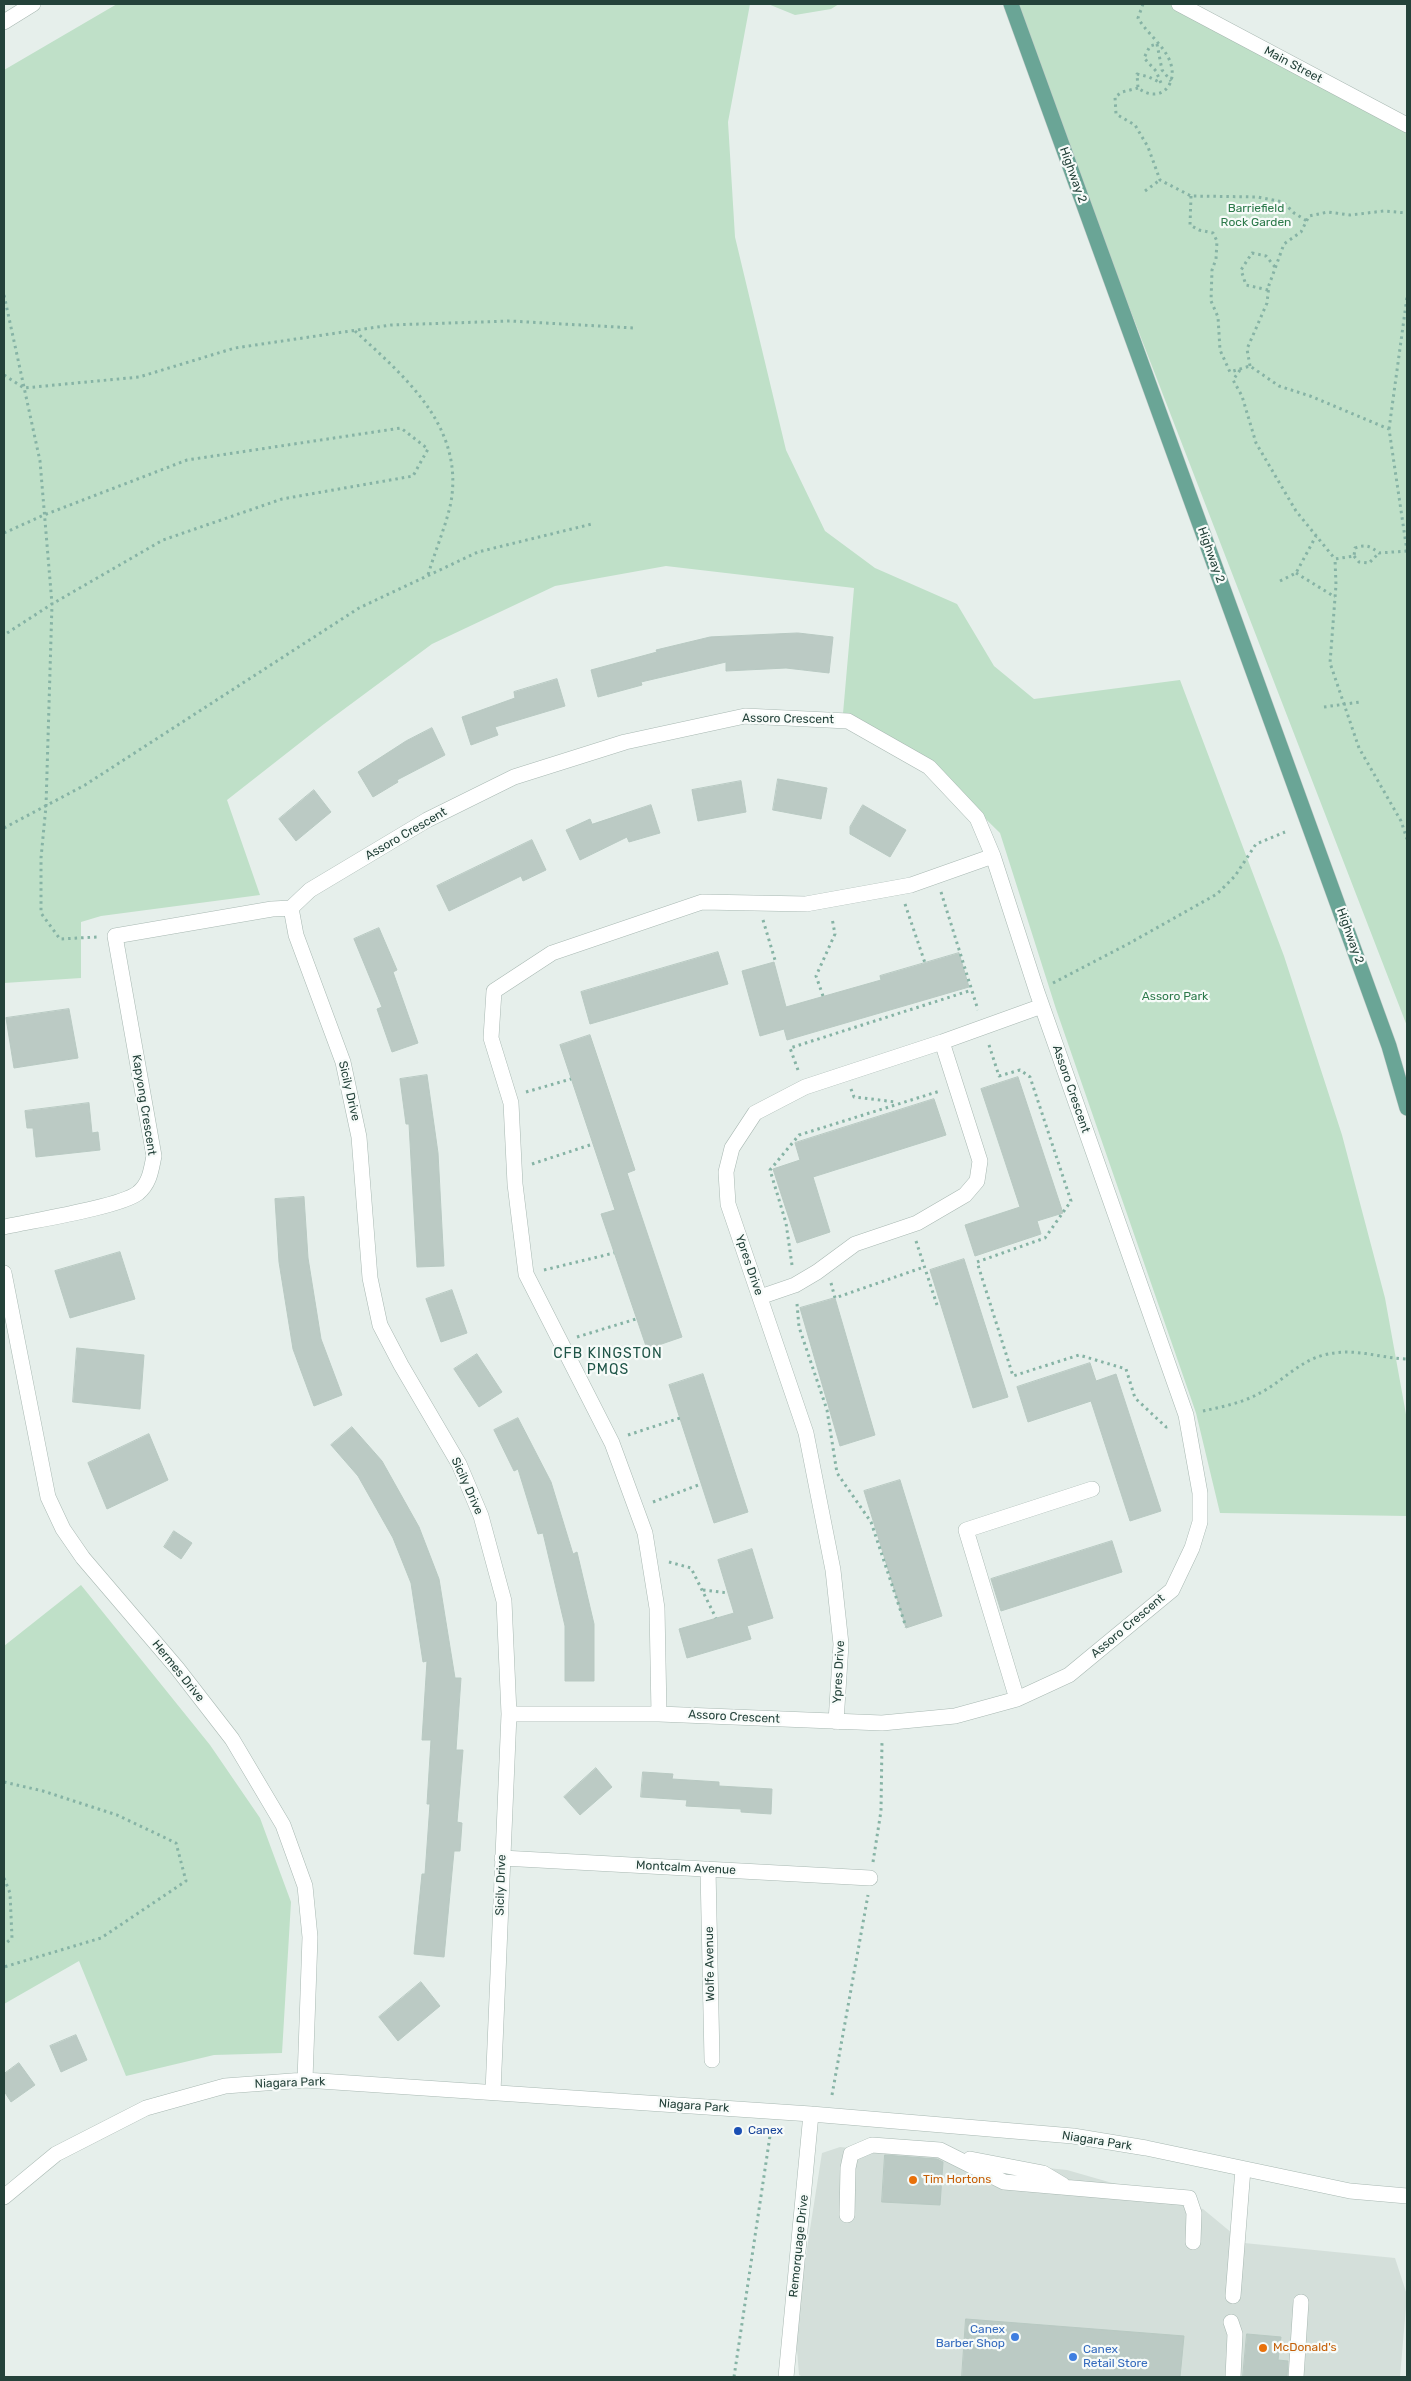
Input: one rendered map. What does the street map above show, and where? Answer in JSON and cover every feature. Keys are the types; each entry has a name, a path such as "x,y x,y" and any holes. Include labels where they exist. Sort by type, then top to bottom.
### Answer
{"main road":[{"name":"Highway 2","path":"1012,4 1386,1037 1407,1108"}],"street":[{"path":"4,22 33,4"},
{"name":"Main Street","path":"1180,4 1407,125"},
{"name":"Assoro Crescent","path":"291,908 310,890 427,820 514,777 625,742 746,716 848,720 929,767 977,818 993,856 1037,992 1187,1418 1200,1493 1200,1522 1192,1548 1172,1590 1069,1675 1017,1699 955,1716 882,1723 660,1714 509,1714"},
{"path":"660,1714 657,1608 644,1534 611,1441 526,1274 514,1170 509,1097 491,1038 494,991 552,953 702,902 806,904 898,887 993,856"},
{"path":"115,936 272,909 291,908"},
{"name":"Sicily Drive","path":"291,908 296,935 343,1062 359,1137 370,1278 380,1325 458,1464 481,1516 504,1601 509,1714 493,2092"},
{"name":"Kapyong Crescent","path":"4,1227 116,1203 137,1194 150,1178 154,1156 115,936"},
{"name":"Ypres Drive","path":"836,1722 841,1644 834,1570 806,1433 728,1204 726,1172 732,1148 756,1113 805,1087 942,1042 1042,1006"},
{"path":"760,1297 795,1285 817,1272 855,1244 911,1225 965,1195 978,1181 980,1161 942,1042"},
{"name":"Hermes Drive","path":"4,1273 48,1497 63,1529 83,1558 177,1668 232,1739 283,1825 305,1886 310,1937 304,2080"},
{"path":"1017,1699 966,1530 1092,1489"},
{"name":"Montcalm Avenue","path":"502,1858 870,1878"},
{"name":"Wolfe Avenue","path":"708,1869 712,2060"},
{"name":"Niagara Park","path":"4,2197 56,2154 146,2108 225,2086 304,2080 811,2114 1073,2136 1146,2148 1350,2191 1407,2196"},
{"name":"Remorquage Drive","path":"786,2377 811,2114"},
{"path":"847,2215 848,2168 851,2154 872,2145 940,2150 1004,2182 1190,2198 1194,2213 1193,2242"},
{"path":"1233,2296 1243,2169"},
{"path":"1296,2377 1301,2302"},
{"path":"1231,2322 1235,2334 1233,2377"}],"path":[{"path":"1143,4 1138,12 1138,18 1168,58 1172,72 1171,82 1166,91 1158,94 1146,94 1138,88 1137,74 1161,83 1156,72 1144,58 1150,46 1156,44"},
{"path":"1156,44 1162,70 1171,82"},
{"path":"1138,88 1126,91 1115,97 1116,114 1135,125 1148,147 1160,180 1191,196 1258,197 1284,202 1307,221"},
{"path":"1145,191 1160,180"},
{"path":"1191,196 1190,225 1213,233 1217,241 1216,259 1212,270 1211,301 1218,317 1220,350 1230,372 1250,366"},
{"path":"1389,430 1310,396 1280,386 1250,366 1247,349 1268,303 1268,290 1284,244 1301,232 1309,216 1328,212 1350,216 1384,211 1407,213"},
{"path":"1268,290 1246,285 1242,270 1252,253 1266,256 1275,267"},
{"path":"4,296 40,461 52,604 46,806 40,858 40,913 60,939 115,936"},
{"path":"1379,553 1370,546 1363,545 1355,548 1354,556 1359,562 1369,563 1379,553 1407,551 1389,430 1407,297"},
{"path":"4,374 24,388 139,377 235,348 391,325 510,321 634,328"},
{"path":"355,330 407,378 437,418 454,465 451,502 428,576"},
{"path":"1240,370 1233,380 1242,396 1256,443 1296,511 1335,558 1335,597 1330,663 1359,748 1401,822 1407,839"},
{"path":"4,533 44,514 187,460 401,428 428,450 413,476 282,499 163,540 52,604 4,635"},
{"path":"4,828 85,786 359,608 478,552 592,524"},
{"path":"1280,581 1296,573 1316,536"},
{"path":"1335,558 1354,556"},
{"path":"1296,573 1335,597"},
{"path":"1324,707 1360,702"},
{"path":"1037,992 1217,894 1235,876 1256,844 1286,832"},
{"path":"936,876 999,1076 1020,1070 1030,1077 1071,1201 1045,1238 977,1262 1013,1376 1079,1355 1126,1369 1135,1398 1166,1427 1187,1418 1258,1395 1306,1362 1324,1355 1354,1351 1370,1353 1384,1358 1407,1359"},
{"path":"898,887 925,963"},
{"path":"823,996 816,976 835,934 829,899"},
{"path":"758,903 774,962"},
{"path":"805,1087 790,1048 972,990"},
{"path":"845,1074 854,1097 900,1103"},
{"path":"509,1097 572,1079"},
{"path":"792,1266 786,1223 770,1170 799,1135 956,1086"},
{"path":"514,1170 593,1144"},
{"path":"911,1225 937,1305"},
{"path":"526,1274 614,1253"},
{"path":"835,1298 924,1267"},
{"path":"796,1294 799,1327 827,1410 837,1473 871,1522 906,1627"},
{"path":"560,1342 636,1319"},
{"path":"611,1441 680,1418"},
{"path":"635,1508 701,1484"},
{"path":"649,1558 691,1568 716,1618"},
{"path":"702,1589 728,1593"},
{"path":"832,2095 881,1811 882,1723"},
{"path":"4,1782 43,1791 117,1815 176,1843 186,1881 101,1938 4,1967"},
{"path":"4,1878 10,1894 12,1938 4,1944"},
{"path":"734,2377 772,2128"}],"shaded area":[{"path":"840,2147 1067,2170 1203,2209 1244,2243 1395,2258 1407,2295 1400,2377 803,2377 799,2375 795,2324 822,2153"}],"green space":[{"name":"Assoro Park","path":"117,4 750,4 728,122 735,237 786,450 825,531 875,568 957,604 994,666 1034,699 1180,680 1284,956 1342,1135 1385,1298 1407,1420 1407,1516 1220,1513 1196,1413 1056,1009 1000,833 948,782 842,725 854,588 666,566 555,586 432,644 324,724 227,800 260,895 101,916 81,922 81,978 4,983 4,70"},
{"path":"768,4 839,4 831,9 795,15"},
{"name":"Barriefield Rock Garden","path":"1012,4 1179,4 1407,125 1407,1026"},
{"path":"81,1585 210,1745 260,1818 291,1902 282,2053 214,2055 126,2076 79,1961 4,2004 4,1646"}],"building":[{"path":"798,633 833,637 829,673 786,668 726,671 726,662 641,682 642,685 598,697 591,670 657,652 656,650 710,637"},
{"path":"557,679 565,706 495,727 498,735 471,745 462,717 515,698 514,692"},
{"path":"432,728 445,755 397,780 398,782 373,797 358,772 406,741"},
{"path":"778,779 827,788 821,819 773,810"},
{"path":"741,781 746,812 698,821 692,790"},
{"path":"314,790 331,812 296,841 279,819"},
{"path":"651,805 660,833 629,842 627,837 580,860 566,830 590,819 592,824"},
{"path":"863,805 906,830 890,857 850,834 850,827"},
{"path":"532,840 546,870 523,881 521,876 449,911 437,886"},
{"path":"379,928 397,970 393,972 418,1043 392,1052 377,1009 382,1007 354,939"},
{"path":"718,952 728,984 590,1024 581,992"},
{"path":"959,953 969,987 787,1040 784,1029 760,1036 742,971 774,962 786,1007 881,980 880,976"},
{"path":"69,1009 78,1058 14,1068 6,1018"},
{"path":"590,1035 635,1170 627,1173 682,1337 647,1349 601,1214 615,1210 560,1045"},
{"path":"427,1075 438,1153 444,1266 417,1267 409,1124 406,1124 400,1079"},
{"path":"1018,1077 1063,1213 1037,1221 1041,1234 975,1256 965,1225 1020,1207 981,1089"},
{"path":"934,1099 946,1135 813,1177 830,1232 797,1243 773,1169 800,1160 795,1143"},
{"path":"89,1103 92,1133 98,1132 100,1150 36,1157 33,1128 27,1128 25,1111"},
{"path":"304,1197 308,1258 321,1339 342,1395 314,1406 293,1349 279,1262 275,1199"},
{"path":"120,1252 135,1299 70,1318 55,1271"},
{"path":"964,1259 1008,1397 973,1408 930,1270"},
{"path":"452,1290 467,1333 441,1342 426,1299"},
{"path":"835,1298 875,1435 840,1446 800,1308"},
{"path":"77,1348 144,1355 140,1409 73,1402"},
{"path":"477,1354 502,1392 479,1407 454,1369"},
{"path":"1090,1363 1096,1381 1116,1374 1161,1511 1130,1521 1091,1401 1028,1422 1017,1387"},
{"path":"703,1374 748,1512 714,1523 669,1385"},
{"path":"518,1418 551,1482 573,1554 577,1552 594,1624 594,1681 565,1681 565,1626 543,1533 538,1534 518,1469 514,1471 494,1430"},
{"path":"352,1427 382,1461 419,1527 439,1579 455,1678 461,1678 456,1750 463,1750 457,1822 462,1823 460,1851 454,1851 444,1957 414,1954 422,1874 425,1874 430,1804 427,1804 431,1740 422,1740 427,1661 423,1662 411,1583 393,1538 358,1476 331,1445"},
{"path":"149,1434 168,1480 107,1509 88,1463"},
{"path":"900,1480 942,1616 906,1628 864,1491"},
{"path":"174,1531 192,1543 181,1559 164,1547"},
{"path":"1112,1541 1122,1572 1001,1611 991,1579"},
{"path":"752,1549 773,1618 747,1626 751,1639 687,1658 679,1629 734,1613 718,1560"},
{"path":"596,1768 612,1787 580,1815 564,1797"},
{"path":"643,1772 673,1774 672,1779 719,1782 719,1786 772,1789 771,1814 741,1812 741,1809 686,1806 687,1800 641,1797"},
{"path":"421,1982 440,2006 398,2041 379,2017"},
{"path":"76,2035 87,2060 61,2072 50,2046"},
{"path":"19,2063 35,2085 11,2102 4,2091 4,2074"},
{"name":"Tim Hortons","path":"885,2155 937,2159 943,2162 940,2205 882,2202"},
{"name":"Canex Retail Store","path":"966,2319 1184,2336 1180,2377 962,2377"},
{"name":"McDonald's","path":"1247,2334 1281,2337 1278,2360 1288,2361 1287,2377 1243,2377"}],"place":[{"name":"Canex","path":"738,2131"},
{"name":"Tim Hortons","path":"913,2180"},
{"name":"Canex Barber Shop","path":"1015,2337"},
{"name":"McDonald's","path":"1263,2348"},
{"name":"Canex Retail Store","path":"1073,2357"}],"district":[{"name":"CFB KINGSTON PMQS","path":"608,1362"}]}
